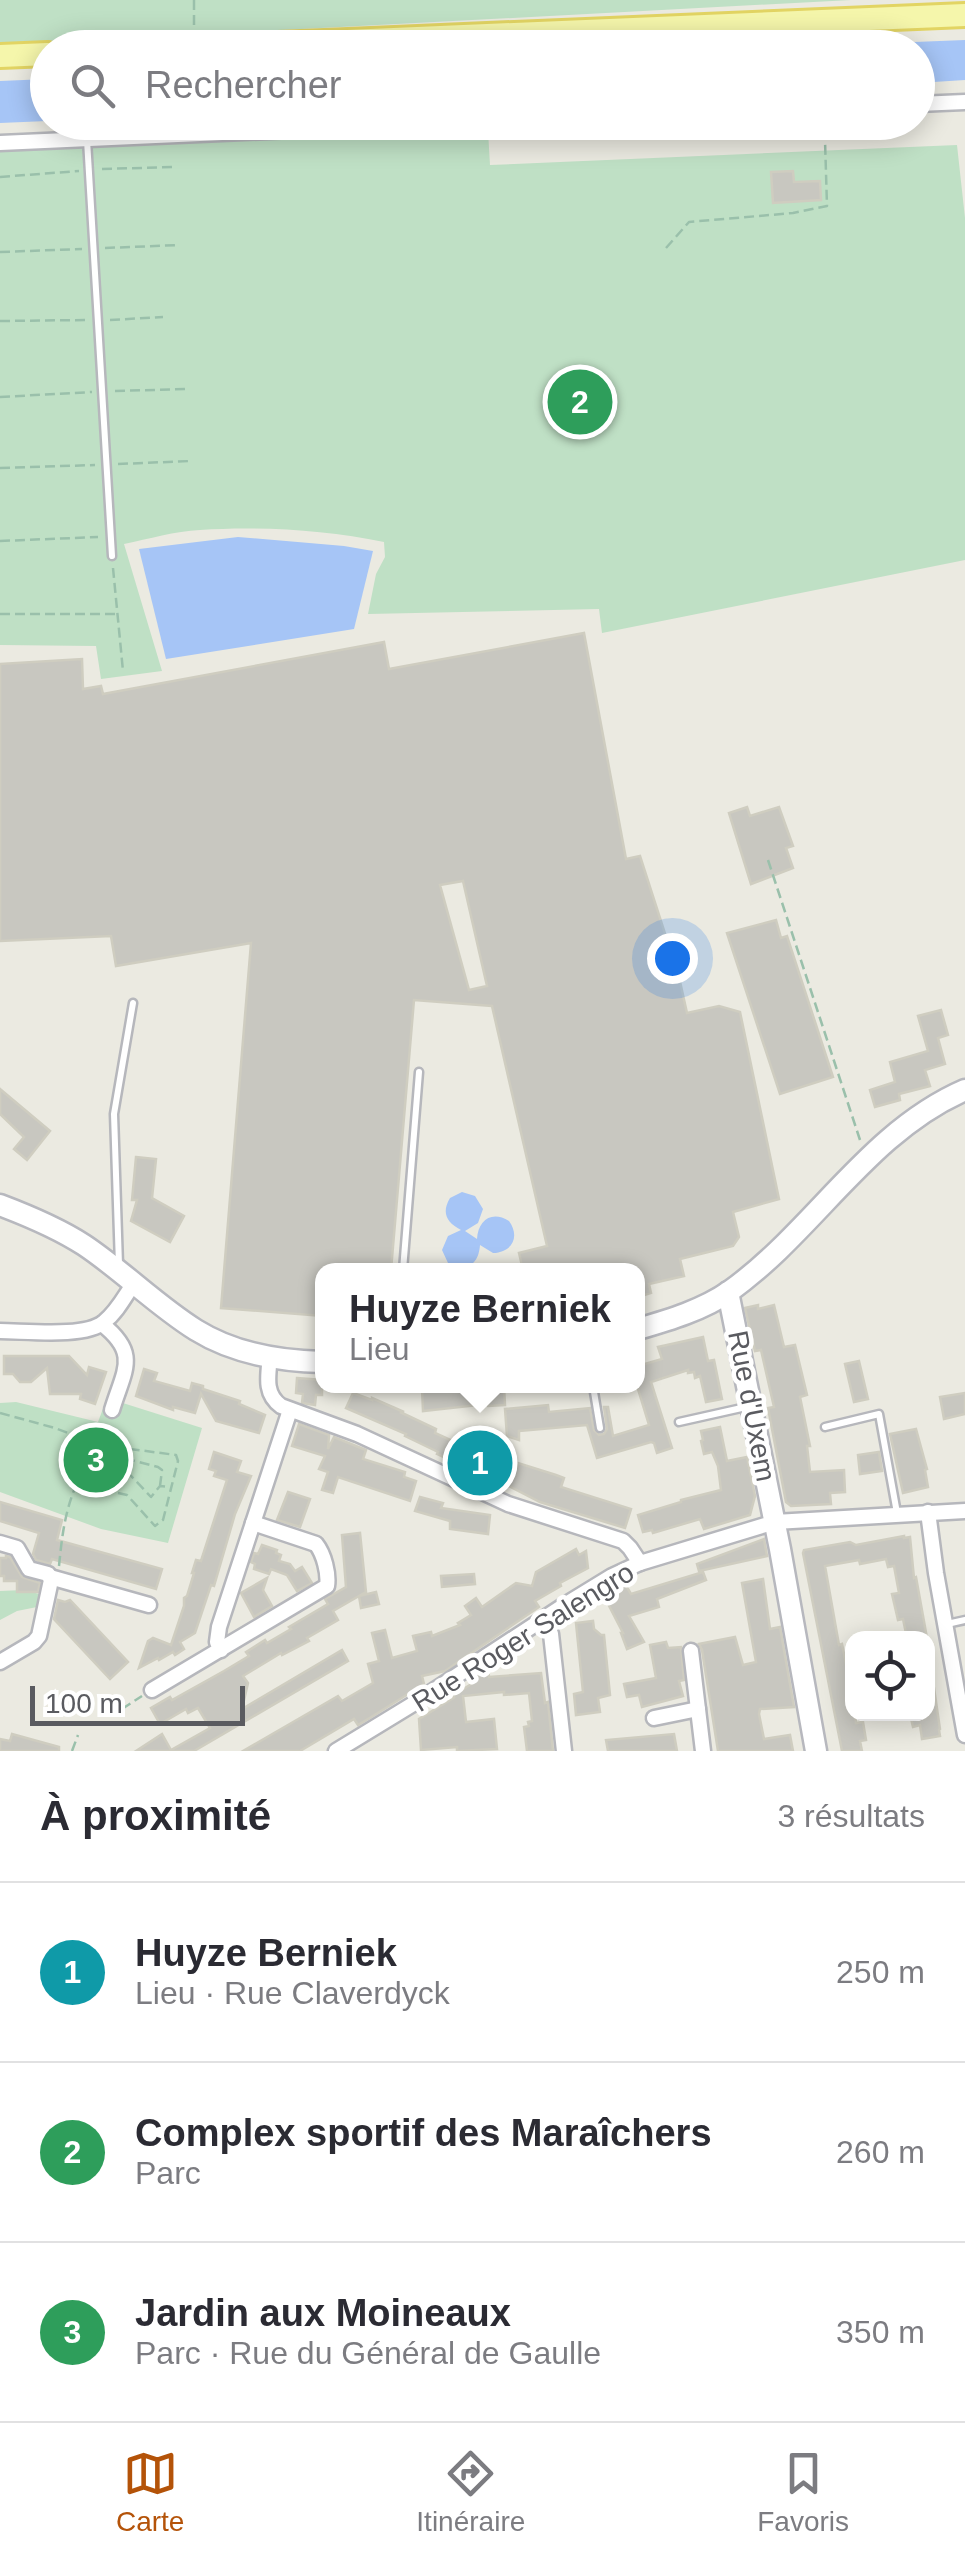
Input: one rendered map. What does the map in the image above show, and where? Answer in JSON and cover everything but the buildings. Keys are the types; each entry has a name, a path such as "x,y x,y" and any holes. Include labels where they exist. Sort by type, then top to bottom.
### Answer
{"main road":[{"path":"592,30 965,14"},
{"path":"0,56 30,55"},
{"path":"645,1327 691,1311 728,1292 867,1160 924,1112 965,1090"},
{"path":"0,1205 60,1231 210,1338 245,1351 315,1361"},
{"name":"Rue d'Uxem","path":"728,1292 816,1751"}],"street":[{"path":"935,103 965,102"},
{"path":"0,143 65,140"},
{"path":"0,1331 93,1328 116,1310 127,1277"},
{"path":"102,1324 120,1340 126,1357 112,1410"},
{"path":"270,1356 269,1393 278,1404 357,1434 508,1504 623,1541 640,1563"},
{"path":"221,1650 218,1627 290,1410"},
{"name":"Rue Roger Salengro","path":"336,1751 358,1746 544,1618 640,1563 774,1522 965,1511"},
{"path":"928,1512 965,1735"},
{"path":"152,1690 327,1585 321,1550 316,1544 253,1523"},
{"path":"0,1543 17,1548 29,1569 149,1605"},
{"path":"0,1662 34,1642 54,1577"},
{"path":"544,1618 552,1640 564,1751"},
{"path":"691,1651 703,1751"},
{"path":"654,1718 698,1709"}],"lane":[{"path":"87,140 112,556"},
{"path":"127,1277 114,1114 133,1004"},
{"path":"404,1263 419,1072"},
{"path":"594,1393 600,1428"},
{"path":"679,1422 752,1405"},
{"path":"825,1426 880,1414 898,1514"},
{"path":"945,1624 965,1620"}],"path":[{"path":"194,0 195,30"},
{"path":"666,248 688,222 793,213 827,206 825,140"},
{"path":"0,322 163,317"},
{"path":"0,540 111,536"},
{"path":"112,556 123,671"},
{"path":"0,614 118,614"},
{"path":"768,860 867,1160"},
{"path":"54,1577 64,1515 100,1445 112,1410"},
{"path":"0,1413 100,1445 176,1455 178,1461 163,1520 155,1526 127,1495 77,1484"},
{"path":"127,1460 158,1467 162,1470 160,1486 151,1498 118,1462 127,1460"},
{"path":"160,1486 171,1487"},
{"path":"122,1709 152,1690"},
{"path":"72,1751 78,1735"}],"green space":[{"path":"0,0 851,0 284,30 30,30 30,43 0,45"},
{"path":"489,140 490,165 957,145 965,218 965,560 602,633 599,609 368,614 376,574 385,557 384,542 292,530 191,531 124,544 162,671 101,679 96,646 0,645 0,151 180,142"},
{"path":"107,1398 202,1428 168,1543 101,1529 0,1492 0,1403 16,1402 98,1422"},
{"path":"24,1590 43,1595 37,1607 0,1620 0,1591"}],"water":[{"path":"965,40 965,80 935,82 935,41"},
{"path":"30,80 30,122 0,123 0,81"},
{"path":"238,537 373,551 354,629 166,659 139,549"},
{"path":"462,1192 475,1196 483,1209 478,1223 465,1231 477,1239 483,1222 497,1216 509,1221 513,1242 505,1250 493,1253 480,1245 473,1263 448,1263 442,1250 448,1236 461,1230 449,1221 446,1213 450,1198"}],"place":[{"name":"Complex sportif des Maraîchers","path":"580,402"},
{"name":"Jardin aux Moineaux","path":"96,1460"},
{"name":"Huyze Berniek","path":"480,1463"}]}
